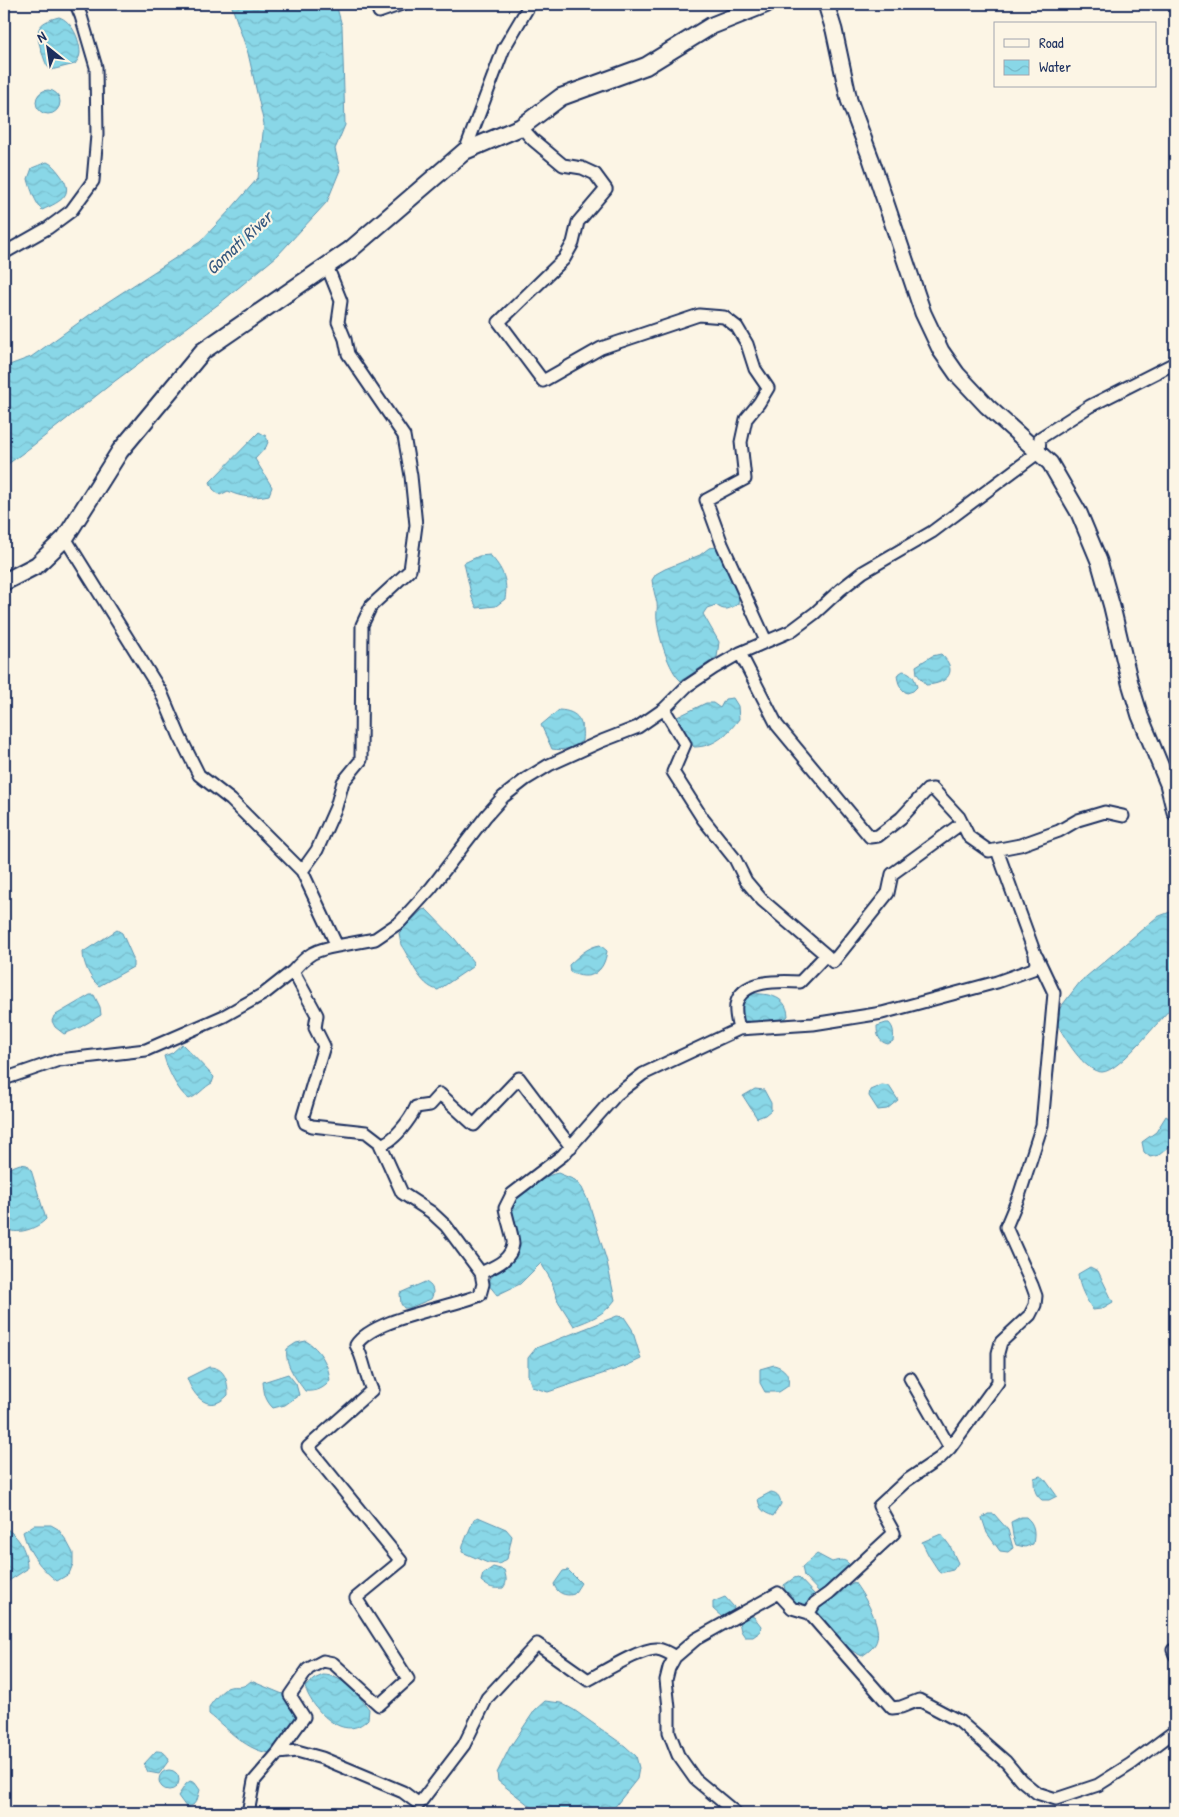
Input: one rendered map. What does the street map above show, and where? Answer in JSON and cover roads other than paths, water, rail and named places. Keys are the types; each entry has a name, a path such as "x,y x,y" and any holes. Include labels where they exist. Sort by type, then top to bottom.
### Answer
{"highway":[{"path":"4,582 37,565 65,538 120,451 203,351 350,250 465,151 522,127 561,97 646,66 710,26 766,4"}],"main road":[{"path":"826,4 849,100 871,158 920,306 941,351 958,374 988,406 1050,463 1079,513 1099,561 1130,684 1140,716 1168,784 1175,812"}],"street":[{"path":"4,253 48,228 72,211 93,181 97,135 96,66 76,4"},
{"path":"379,12 402,4"},
{"path":"465,151 504,48 530,4"},
{"path":"522,127 533,140 563,165 582,168 596,174 606,189 578,222 573,244 564,259 499,322 543,381 601,348 699,315 724,317 737,327 746,344 755,369 768,388 746,419 741,442 745,479 706,500 722,544 766,641"},
{"path":"302,872 317,850 336,807 343,782 360,760 362,624 371,606 410,570 416,525 412,476 404,436 348,354 346,339 338,322 341,300 327,266"},
{"path":"4,1079 59,1060 146,1050 224,1016 265,994 293,971 307,956 325,948 375,939 400,922 431,888 486,816 504,797 526,779 558,761 638,727 664,709 687,686 714,668 740,653 791,631 863,572 932,532 1039,452 1040,438 1090,406 1175,363"},
{"path":"65,538 160,692 180,738 199,774 231,800 302,872 337,946"},
{"path":"740,653 777,725 870,837 878,836 901,818 928,790 933,789 959,817 969,837 989,851 1020,845 1059,831 1078,820 1104,812 1124,816"},
{"path":"664,709 684,744 673,772 702,819 735,859 746,881 762,900 833,962 888,893 892,874 962,823"},
{"path":"809,1613 815,1603 829,1593 894,1533 879,1506 906,1481 940,1458 950,1448 998,1382 998,1353 1001,1342 1030,1315 1036,1305 1036,1296 1032,1284 1006,1226 1020,1196 1026,1171 1036,1147 1043,1115 1054,993 1036,954 997,850"},
{"path":"481,1272 500,1264 513,1244 505,1208 512,1194 563,1156 616,1095 643,1074 738,1029 813,1024 882,1013 997,982 1033,969 1036,964 1036,954"},
{"path":"738,1029 735,1008 737,1000 746,989 769,981 800,982 826,955"},
{"path":"248,1813 254,1781 278,1754 304,1718 290,1695 308,1669 324,1661 333,1663 379,1705 408,1679 356,1598 401,1561 308,1447 372,1390 362,1356 356,1345 361,1337 389,1323 480,1295 483,1284 481,1272 446,1226 431,1212 402,1193 380,1144 373,1136 366,1132 312,1126 305,1122 303,1116 324,1046 315,1028 317,1015 293,971"},
{"path":"380,1144 384,1144 393,1137 416,1107 430,1105 440,1094 474,1125 519,1078 571,1147"},
{"path":"910,1378 950,1448"},
{"path":"736,1813 695,1779 678,1755 669,1732 666,1680 669,1668 675,1658 696,1639 778,1593 792,1608 809,1613 892,1708 901,1707 919,1700 934,1706 959,1721 1006,1762 1021,1780 1037,1793 1056,1799 1098,1785 1131,1764 1175,1731"},
{"path":"278,1754 297,1751 322,1758 402,1792 419,1804 464,1745 487,1698 537,1644 588,1680 633,1656 654,1649 666,1651 675,1658"}],"water":[{"name":"Gomati River","path":"231,4 336,4 342,26 345,125 335,149 340,170 327,202 277,256 220,303 4,467 4,367 31,357 106,303 200,242 258,178 264,124 248,53"},
{"path":"59,17 68,22 74,32 79,42 80,54 75,64 51,70 46,64 42,53 38,34 41,25"},
{"path":"48,90 53,91 59,97 59,107 53,113 48,114 43,113 37,107 36,102 37,97 43,91"},
{"path":"47,162 55,168 64,180 66,192 61,200 42,210 37,203 28,179 32,168"},
{"path":"259,432 266,436 268,442 255,459 272,487 269,495 248,497 228,491 220,495 213,489 210,482"},
{"path":"717,547 739,595 738,604 727,609 716,605 707,608 703,614 719,642 717,657 681,681 668,661 662,643 652,580 656,574 665,569 700,555 709,548"},
{"path":"490,555 498,565 505,581 505,599 496,606 477,608 472,598 464,563 479,556"},
{"path":"941,654 949,666 949,676 940,682 926,685 917,674 916,666 932,656"},
{"path":"903,671 913,676 917,687 907,693 901,688 897,678 897,675"},
{"path":"733,698 738,706 739,719 725,735 708,745 694,747 673,719 706,703 713,703 720,708 725,699"},
{"path":"559,710 576,715 582,728 582,741 561,750 552,749 541,725"},
{"path":"426,909 455,939 473,962 472,967 438,990 426,983 416,971 401,945 399,933 422,910"},
{"path":"1170,912 1175,913 1175,1004 1119,1063 1110,1070 1102,1072 1095,1070 1075,1053 1060,1029 1057,1023 1060,1008 1080,982 1157,917"},
{"path":"117,930 122,933 133,958 133,967 99,986 88,971 83,952"},
{"path":"600,945 607,951 603,965 595,974 584,976 570,972 569,965 576,958 587,950"},
{"path":"746,994 767,995 779,999 784,1003 788,1016 773,1022 760,1023 743,1020 739,1012"},
{"path":"90,995 94,995 100,1007 101,1015 79,1028 64,1034 55,1027 52,1021 54,1016"},
{"path":"889,1023 893,1029 893,1041 888,1044 881,1040 877,1030 877,1026"},
{"path":"182,1044 214,1077 212,1083 189,1099 174,1080 164,1056 172,1053"},
{"path":"882,1085 889,1086 898,1100 887,1109 878,1110 869,1096 870,1090"},
{"path":"755,1089 764,1090 771,1103 771,1110 757,1118 743,1096"},
{"path":"1166,1116 1172,1121 1175,1131 1175,1142 1159,1155 1150,1157 1144,1152 1142,1142 1156,1132"},
{"path":"20,1164 27,1165 31,1170 46,1219 32,1228 14,1231 4,1228 4,1170"},
{"path":"558,1173 575,1180 582,1188 589,1203 607,1262 615,1300 601,1313 574,1326 558,1301 551,1280 541,1263 520,1284 497,1295 488,1284 495,1273 518,1250 519,1242 512,1220 515,1202 533,1183"},
{"path":"1090,1267 1098,1271 1113,1302 1101,1309 1093,1310 1080,1284 1078,1274"},
{"path":"425,1282 432,1289 431,1299 409,1308 404,1308 401,1304 400,1293"},
{"path":"617,1316 624,1317 632,1329 641,1359 626,1366 548,1392 532,1387 528,1375 528,1358 536,1348"},
{"path":"306,1341 316,1348 326,1363 330,1381 322,1388 313,1391 305,1391 292,1372 287,1360 287,1349 296,1343"},
{"path":"774,1365 786,1372 788,1386 779,1392 765,1392 760,1383 760,1369"},
{"path":"209,1367 219,1369 222,1372 227,1385 228,1395 215,1403 203,1401 198,1397 187,1378"},
{"path":"288,1374 296,1384 299,1395 285,1405 273,1408 265,1396 263,1382"},
{"path":"1040,1476 1044,1478 1057,1496 1049,1500 1042,1500 1037,1495 1034,1488 1034,1478"},
{"path":"771,1492 778,1496 781,1504 773,1516 762,1510 758,1499"},
{"path":"988,1514 994,1514 1008,1530 1013,1548 1008,1552 1000,1551 987,1533 982,1518"},
{"path":"478,1517 506,1529 512,1536 507,1559 499,1564 488,1563 462,1552 474,1519"},
{"path":"1021,1517 1026,1517 1034,1529 1033,1544 1025,1547 1016,1545 1011,1522"},
{"path":"34,1525 51,1525 58,1529 73,1553 73,1564 69,1574 57,1581 36,1560 25,1539 23,1532"},
{"path":"4,1527 22,1545 26,1556 27,1569 4,1584"},
{"path":"941,1534 950,1546 958,1563 953,1570 940,1573 922,1542"},
{"path":"817,1554 832,1562 844,1560 850,1565 850,1571 822,1595 804,1576 802,1567"},
{"path":"493,1567 504,1570 506,1582 503,1588 491,1588 481,1581 483,1574"},
{"path":"568,1570 581,1583 574,1594 565,1595 559,1592 554,1584 563,1571"},
{"path":"798,1577 815,1595 810,1603 802,1608 790,1599 784,1585"},
{"path":"854,1582 874,1617 878,1632 875,1644 862,1656 842,1643 815,1613 840,1590"},
{"path":"725,1597 734,1607 731,1613 722,1617 713,1609 713,1602"},
{"path":"750,1616 754,1617 761,1626 760,1632 753,1637 745,1637 739,1622"},
{"path":"323,1675 337,1678 355,1692 369,1709 368,1719 359,1726 350,1728 340,1726 322,1714 315,1706 305,1687 314,1679"},
{"path":"251,1681 285,1695 299,1720 273,1753 255,1749 209,1714 209,1707 224,1690 230,1687 244,1686"},
{"path":"545,1701 561,1703 574,1710 636,1756 639,1768 637,1779 610,1813 539,1813 498,1781 497,1773 510,1747 535,1710"},
{"path":"156,1751 164,1753 169,1760 159,1774 148,1772 144,1764"},
{"path":"169,1770 176,1773 179,1780 176,1787 169,1790 162,1787 159,1780 162,1773"},
{"path":"190,1781 195,1783 200,1790 197,1800 193,1805 186,1807 178,1796"}]}
